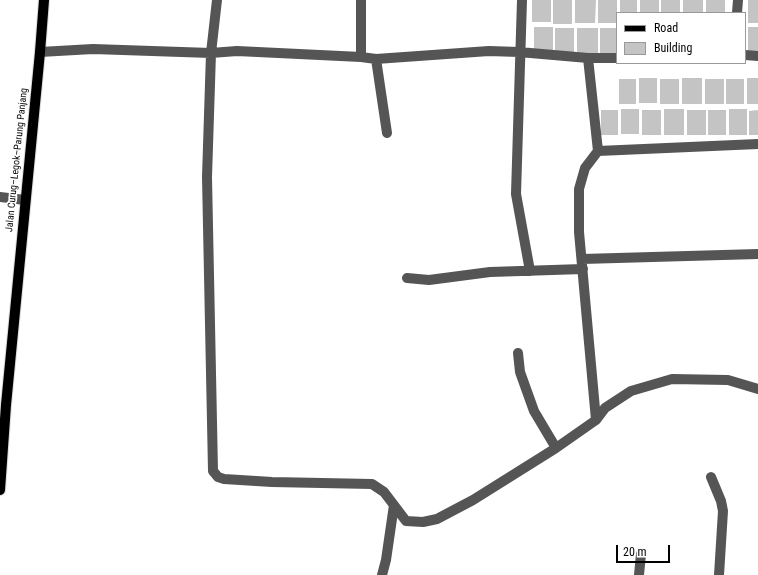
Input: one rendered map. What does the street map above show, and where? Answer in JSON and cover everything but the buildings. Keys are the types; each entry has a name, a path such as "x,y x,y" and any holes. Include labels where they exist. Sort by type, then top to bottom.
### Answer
{"main road":[{"name":"Jalan Curug–Legok–Parung Panjang","path":"0,490 3,404 25,200 44,0"}],"street":[{"path":"217,0 211,53 207,178 213,470 218,477 224,479 272,482 372,484 384,492 406,521 423,522 437,519 473,500 556,448 596,420 605,408 631,391 672,379 728,380 758,389"},
{"path":"361,0 361,57"},
{"path":"522,0 519,52 516,194 530,271"},
{"path":"737,12 738,0"},
{"path":"40,52 93,49 211,53 237,51 376,59 452,53 519,52 588,58 616,58"},
{"path":"746,55 758,56"},
{"path":"588,58 598,151 585,168 579,188 579,232 596,420"},
{"path":"376,59 387,132"},
{"path":"598,151 758,144"},
{"path":"0,196 25,200"},
{"path":"407,278 429,280 490,272 530,271 582,264 758,254"},
{"path":"518,353 520,372 534,411 556,448"},
{"path":"711,477 721,501 723,511 719,575"},
{"path":"382,575 386,560 394,504"},
{"path":"639,575 641,554"}]}
